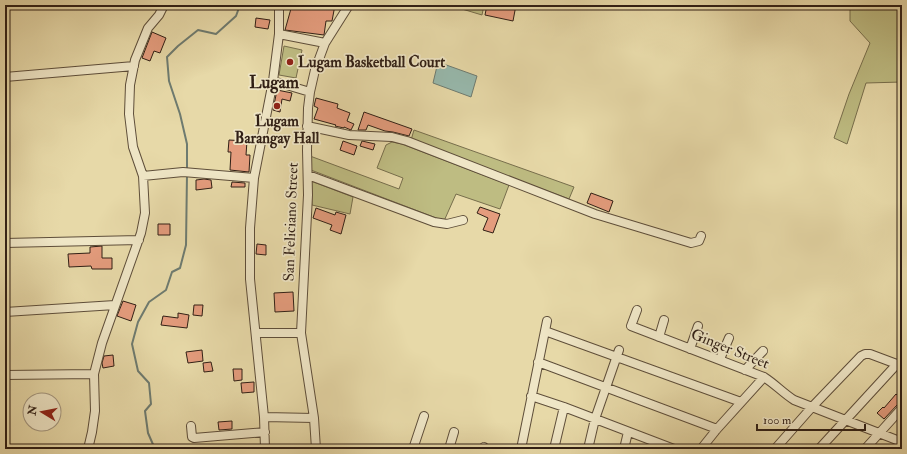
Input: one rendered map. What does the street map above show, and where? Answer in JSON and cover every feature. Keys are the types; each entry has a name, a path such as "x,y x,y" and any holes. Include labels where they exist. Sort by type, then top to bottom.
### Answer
{"street":[{"path":"88,449 95,411 94,374 102,343 139,240 144,213 143,176 133,147 129,114 130,85 134,66 148,28 159,15 164,5"},
{"path":"265,449 264,417 257,333 250,279 250,228 254,178 273,81 279,34 279,5"},
{"name":"San Feliciano Street","path":"316,449 314,418 301,333 308,195 307,126 310,92 315,70 325,42 349,5"},
{"path":"279,34 325,42"},
{"path":"5,77 134,66"},
{"path":"273,81 310,92"},
{"path":"307,126 350,135 392,137 407,141 595,214 691,242 699,241 701,236"},
{"path":"143,176 192,172 254,178"},
{"path":"308,176 441,224 463,220"},
{"path":"5,243 139,240"},
{"path":"5,312 115,305"},
{"name":"Ginger Street","path":"637,310 631,326 764,377 774,383 786,394 812,407 880,432 902,442"},
{"path":"659,337 664,320"},
{"path":"521,449 547,321"},
{"path":"690,349 698,326"},
{"path":"545,331 618,353 741,402"},
{"path":"257,333 301,333"},
{"path":"720,360 729,338"},
{"path":"746,370 763,351"},
{"path":"588,449 605,387 618,353"},
{"path":"775,449 812,407 865,354 870,354 899,365 819,449"},
{"path":"538,362 717,428"},
{"path":"5,375 94,374"},
{"path":"701,449 717,428 764,377"},
{"path":"531,396 674,449"},
{"path":"554,449 564,407"},
{"path":"865,449 902,408"},
{"path":"413,449 424,416"},
{"path":"264,417 314,418"},
{"path":"191,426 192,437 194,438 265,432"},
{"path":"449,449 454,432"},
{"path":"624,449 628,432"}],"shaded area":[{"path":"463,5 484,5 482,15 462,9"},
{"path":"854,5 902,5 902,82 866,83 847,144 834,138 849,94 870,43 850,21 850,10"},
{"name":"Lugam Basketball Court","path":"284,46 302,50 296,78 279,75"},
{"path":"414,130 574,187 569,199 411,140"},
{"path":"392,142 402,144 509,185 500,209 456,194 444,221 311,170 310,156 399,189 403,178 377,168 386,145"},
{"path":"311,181 353,197 350,214 312,205"}],"water":[{"path":"438,62 477,76 471,97 433,83"}],"building":[{"path":"292,5 315,8 315,5 335,5 332,21 326,21 324,35 285,30"},
{"path":"487,5 516,5 513,21 485,15"},
{"path":"256,18 270,20 268,29 255,27"},
{"path":"152,32 166,38 160,53 154,51 150,61 142,58"},
{"path":"277,90 292,93 290,101 282,99 280,112 273,110"},
{"path":"316,98 338,104 337,108 350,113 347,121 354,124 351,130 314,119 318,108 314,106"},
{"path":"364,112 412,129 409,136 385,131 368,125 366,130 358,130"},
{"path":"229,140 247,141 246,155 250,155 249,172 230,170 231,152 228,152"},
{"path":"343,141 357,146 354,155 340,150"},
{"path":"362,141 375,144 373,150 360,146"},
{"path":"196,180 211,180 212,188 196,190"},
{"path":"232,182 245,183 245,187 231,187"},
{"path":"591,193 613,201 609,212 587,203"},
{"path":"480,207 500,214 493,233 483,230 488,218 477,213"},
{"path":"316,208 335,215 336,212 346,215 341,234 330,230 332,225 313,218"},
{"path":"158,224 170,224 170,235 158,235"},
{"path":"257,244 266,245 266,255 256,254"},
{"path":"102,246 102,258 112,258 112,269 92,269 91,266 69,267 68,254 90,253 90,247"},
{"path":"293,292 294,311 275,312 274,293"},
{"path":"123,301 136,305 131,321 117,316"},
{"path":"194,305 203,305 202,316 193,315"},
{"path":"178,313 189,315 187,328 161,325 163,316 178,318"},
{"path":"202,350 203,361 188,363 186,352"},
{"path":"113,355 114,366 103,368 102,363 104,356"},
{"path":"211,362 213,371 204,372 203,363"},
{"path":"233,369 242,369 242,380 234,381"},
{"path":"254,382 254,392 242,393 241,383"},
{"path":"896,394 902,399 902,403 898,404 884,419 877,413 883,407 884,408"},
{"path":"232,421 232,429 219,430 218,422"}],"waterway":[{"path":"187,170 187,144 180,114 169,81 167,57 198,30 216,34 236,16 240,5"},
{"path":"155,449 148,433 145,411 151,404 149,383 138,371 132,344 138,322 149,302 166,290 172,272 180,268 186,245 187,174"}],"place":[{"name":"Lugam Basketball Court","path":"290,62"},
{"name":"Lugam Barangay Hall","path":"277,106"}],"district":[{"name":"Lugam","path":"274,82"}]}
